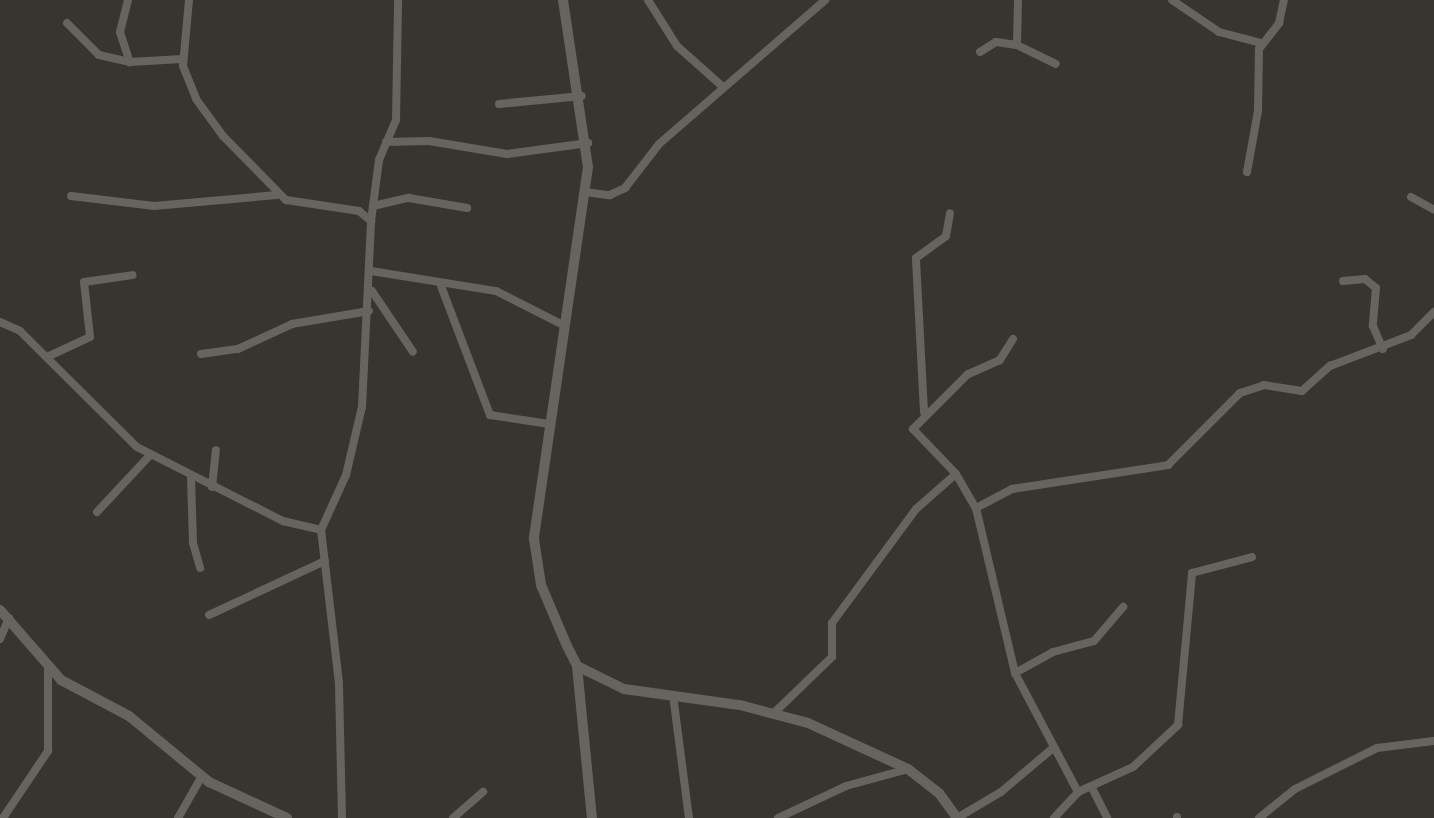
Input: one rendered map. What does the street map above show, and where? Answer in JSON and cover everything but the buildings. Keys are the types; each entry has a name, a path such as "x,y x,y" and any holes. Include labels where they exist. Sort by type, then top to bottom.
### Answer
{"street":[{"path":"128,0 120,32 130,62"},
{"path":"189,0 182,59 196,99 277,195"},
{"path":"342,818 339,683 321,530 356,434 371,290 371,221 386,142 396,120 398,0"},
{"path":"563,0 582,96 588,143 583,192 561,324 535,561 577,666 592,818"},
{"path":"648,0 677,46 723,87"},
{"path":"583,192 610,195 625,188 645,158 825,0"},
{"path":"1017,46 1018,0"},
{"path":"1171,0 1219,32 1261,43"},
{"path":"1247,172 1261,43 1279,23 1284,0"},
{"path":"67,23 99,55 130,62 182,59"},
{"path":"980,51 996,42 1017,46 1056,64"},
{"path":"499,104 582,96"},
{"path":"386,142 429,141 508,154 588,143"},
{"path":"71,195 154,206 277,195 359,211 371,221"},
{"path":"1410,197 1434,210"},
{"path":"373,206 409,198 467,208"},
{"path":"950,213 946,236 916,258 923,412 915,434 956,474 976,508 1015,673 1078,792"},
{"path":"371,271 404,272 441,286 496,291 561,324"},
{"path":"47,357 90,337 83,282 133,275"},
{"path":"1343,281 1365,279 1376,288 1373,326 1383,349"},
{"path":"441,286 490,415 549,424"},
{"path":"371,290 413,352"},
{"path":"201,354 238,349 292,324 369,312"},
{"path":"976,508 1012,489 1168,466 1240,393 1264,385 1302,391 1330,366 1383,349 1411,335 1434,312"},
{"path":"0,322 47,357 124,438 191,478 283,521 321,530"},
{"path":"923,412 968,374 1000,360 1013,339"},
{"path":"212,487 216,450"},
{"path":"97,512 151,454"},
{"path":"776,711 832,657 832,623 916,509 956,474"},
{"path":"191,478 192,543 200,568"},
{"path":"1054,818 1078,792 1092,788 1133,767 1178,724 1192,573 1252,557"},
{"path":"209,615 325,561"},
{"path":"1015,673 1053,652 1094,641 1123,607"},
{"path":"0,610 48,668 129,716 202,776 282,816"},
{"path":"0,639 9,618"},
{"path":"577,666 624,689 776,711 908,769 939,793 957,818 1001,792 1053,748"},
{"path":"3,818 48,751 48,668"},
{"path":"673,695 689,818"},
{"path":"1259,818 1295,789 1377,748 1434,741"},
{"path":"778,818 846,786 908,769"},
{"path":"177,818 202,776"},
{"path":"1092,788 1107,818"},
{"path":"453,818 483,792"}]}
